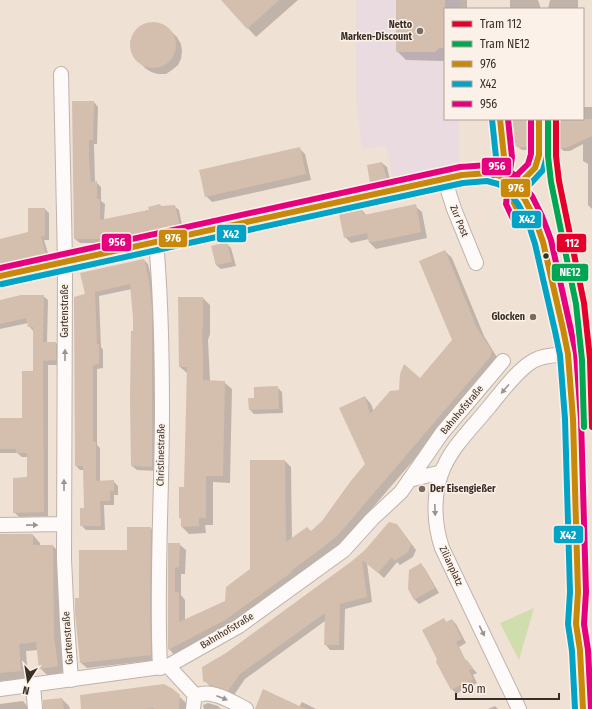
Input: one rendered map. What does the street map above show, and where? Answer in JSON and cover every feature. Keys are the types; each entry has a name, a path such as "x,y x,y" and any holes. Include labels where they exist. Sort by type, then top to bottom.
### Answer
{"main road":[{"path":"0,276 444,178 475,173 488,173 501,176 511,182 525,200 536,219 543,242 568,354 573,419 578,592 576,624 586,650 583,709"}],"street":[{"name":"Gartenstraße","path":"61,74 65,262 64,559 71,680"},
{"name":"Zur Post","path":"444,178 454,209 476,263"},
{"name":"Christinestraße","path":"156,241 160,287 162,411 158,581 164,667"},
{"name":"Zilianplatz","path":"519,709 440,543 435,503 442,472 454,450 504,389 524,367 532,361 568,354"},
{"name":"Bahnhofstraße","path":"0,689 164,667 239,626 344,550 372,519 401,492 442,433 503,361"},
{"path":"409,480 442,472"},
{"path":"0,525 64,524"},
{"path":"164,667 195,703 202,694 210,694 246,709"},
{"path":"33,685 35,709"}],"shaded area":[{"path":"356,0 460,0 460,8 444,8 444,120 459,120 459,167 393,178 386,146 362,149 356,98"}],"green space":[{"path":"534,608 519,660 500,623"}],"building":[{"path":"221,0 279,0 247,29"},
{"name":"Netto Marken-Discount","path":"396,0 445,0 444,48 439,48 435,52 396,52"},
{"path":"153,22 166,26 172,32 176,45 172,58 166,64 153,68 140,64 134,58 130,45 134,32 140,26"},
{"path":"72,101 94,101 93,140 89,140 89,161 91,182 97,181 97,199 100,199 100,220 149,210 148,207 160,204 161,206 175,205 180,226 110,241 109,239 74,239"},
{"path":"592,119 592,136 566,148 555,146 539,126 529,145 518,147 513,145 509,140 509,120"},
{"path":"300,147 306,174 205,197 199,170"},
{"path":"382,162 387,179 370,183 367,165"},
{"path":"416,204 421,232 369,243 367,233 344,238 339,214 362,209 364,215"},
{"path":"28,208 45,208 45,236 41,236 46,256 0,266 0,239 28,232"},
{"path":"227,242 232,262 216,265 211,246"},
{"path":"445,250 477,328 492,351 491,356 338,535 291,571 292,572 225,620 168,650 168,543 180,543 179,567 175,568 175,592 179,592 179,622 225,601 226,587 250,569 250,460 285,460 286,542 307,527 311,531 322,521 365,464 339,408 365,396 370,414 390,391 399,390 400,374 404,364 420,378 452,340 419,261"},
{"path":"144,259 149,280 152,309 152,467 131,466 130,400 131,331 133,331 133,317 130,284 95,292 97,344 99,344 99,364 93,365 93,442 96,442 96,481 114,480 114,491 110,491 110,501 100,501 101,526 80,526 80,508 84,508 83,466 75,466 74,297 85,294 80,273"},
{"path":"21,295 44,295 43,342 56,342 56,360 43,361 44,512 13,513 13,478 27,477 27,453 16,453 16,449 0,449 0,418 22,418 22,371 33,371 33,327 28,327 26,318 0,324 0,300"},
{"path":"178,297 203,297 203,380 225,381 223,476 206,476 206,518 199,518 199,526 181,527 181,518 179,518 179,487 184,487 187,367 179,367"},
{"path":"278,386 279,409 249,410 248,398 254,398 254,387"},
{"path":"389,522 397,524 411,544 408,552 394,561 392,557 378,573 362,560 367,597 340,604 339,645 324,645 325,613 240,674 228,691 203,681 202,667 226,653 352,561 365,550"},
{"path":"127,527 151,527 151,655 80,663 75,613 75,598 79,598 79,550 127,550"},
{"path":"0,534 33,534 33,545 53,545 54,636 58,666 39,669 36,642 19,644 21,671 0,673"},
{"path":"421,563 435,588 414,600 408,589 409,570"},
{"path":"444,618 446,622 452,619 462,639 456,642 465,660 467,660 473,668 469,670 473,679 451,690 436,662 437,659 422,630"},
{"path":"164,684 180,695 179,709 81,709 80,695"},
{"path":"263,689 280,697 306,709 255,709"},
{"path":"62,698 64,709 43,709 43,700"}],"tram line":[{"name":"NE12","path":"548,120 548,156 551,182 576,304 582,360 584,427"},
{"name":"112","path":"556,120 556,156 559,181 584,303 590,359 592,427"}],"transit line":[{"name":"X42","path":"492,120 496,157 493,175"},
{"name":"976","path":"500,120 504,157 501,176"},
{"name":"956","path":"508,120 512,157 509,177"},
{"name":"956","path":"515,223 506,204 508,186 510,182 528,164 531,154 531,120"},
{"name":"976","path":"522,219 514,203 516,187 535,168 539,155 539,120"},
{"name":"X42","path":"522,193 543,170 547,156 547,120"},
{"name":"956","path":"0,268 460,167 489,165 504,168 516,176 532,196 542,216 551,240 576,353 581,419 586,592 584,624 588,650 591,709"},
{"name":"976","path":"0,276 462,175 488,173 501,176 511,182 525,200 535,219 543,242 568,354 573,419 578,592 576,624 580,650 583,709"},
{"name":"X42","path":"2,284 463,183 487,181 506,188 518,204 528,222 535,244 560,355 565,419 570,592 568,624 572,651 575,709"}],"place":[{"name":"Netto Marken-Discount","path":"420,31"},
{"name":"Glocken","path":"533,317"},
{"name":"Der Eisengießer","path":"422,489"}]}
